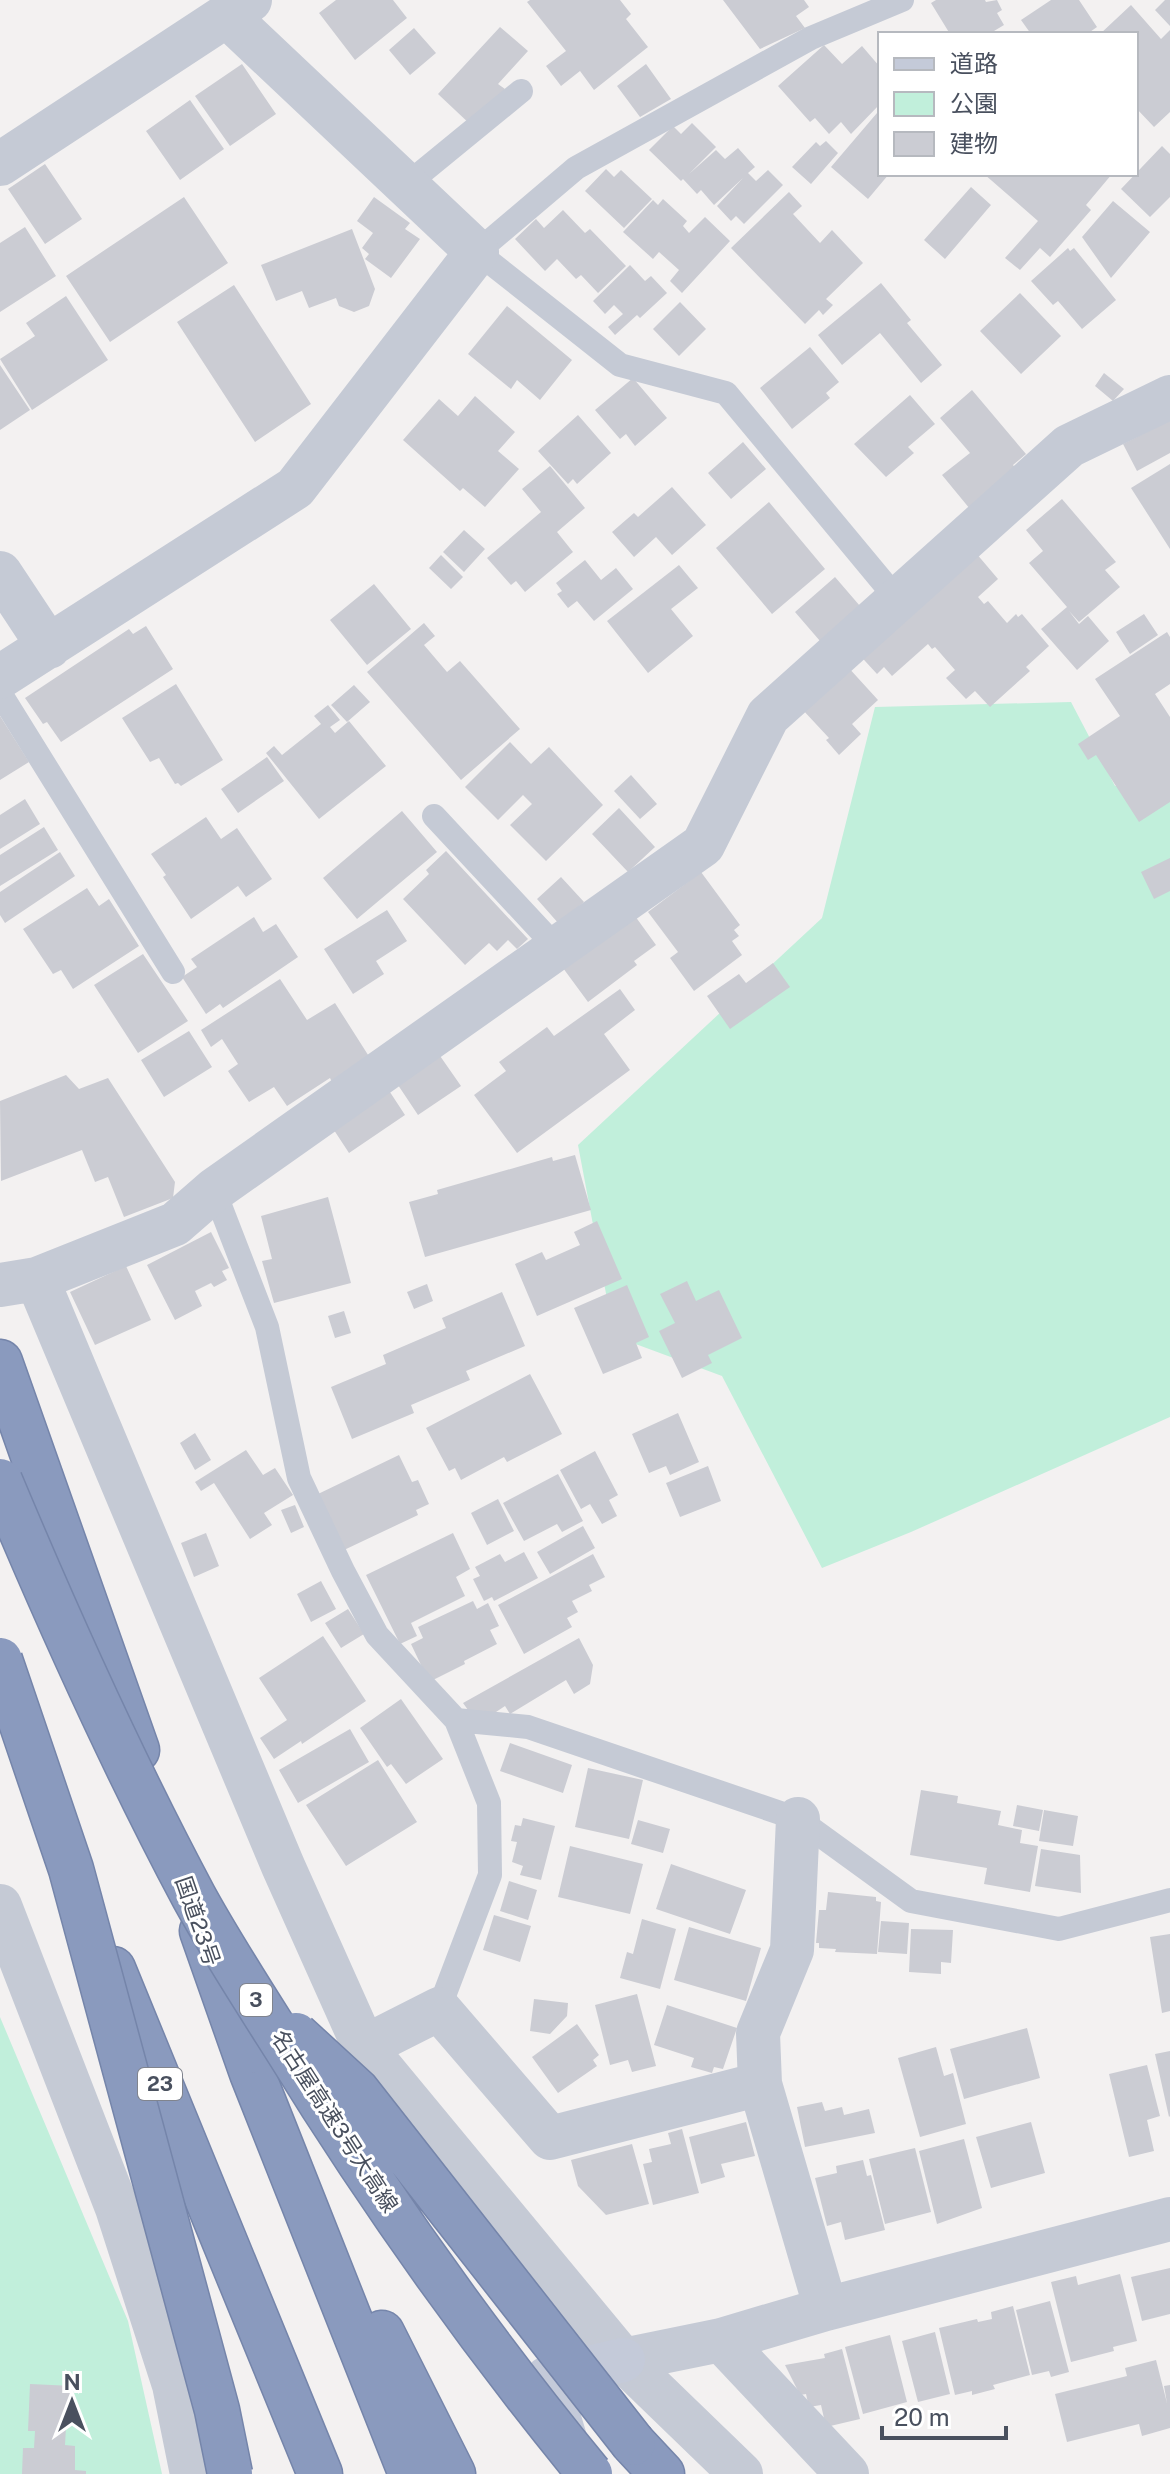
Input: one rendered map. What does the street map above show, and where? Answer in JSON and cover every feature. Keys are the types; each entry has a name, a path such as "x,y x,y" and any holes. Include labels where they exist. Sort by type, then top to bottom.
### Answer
{"highway":[{"name":"国道23号","path":"0,1362 252,2073 411,2474"},
{"name":"名古屋高速3号大高線","path":"0,1481 112,1736 195,1899 386,2202 534,2406 590,2474"},
{"path":"0,1660 71,1869 217,2410 230,2474"},
{"name":"23","path":"0,1693 320,2474"},
{"path":"253,1995 357,2091 633,2443 662,2474"},
{"path":"252,2073 453,2474"}],"street":[{"path":"0,164 239,8 405,186 477,252 295,488 0,677"},
{"path":"741,2474 623,2360 364,2047 18,1282 175,1224 214,1190 703,845 768,716 1069,446 1170,397"},
{"path":"0,573 49,647"},
{"path":"798,1819 792,1950 758,2033 760,2084 826,2309"},
{"path":"0,1906 117,2208 174,2385 192,2474"},
{"path":"364,2047 439,2009 550,2138 760,2084"},
{"path":"576,2474 547,2378 721,2340 826,2309 1170,2219"},
{"path":"721,2340 847,2474"}],"lane":[{"path":"897,599 726,393 620,365 477,252 576,168 811,38 902,0"},
{"path":"405,186 521,91"},
{"path":"0,693 173,972"},
{"path":"434,816 556,947"},
{"path":"214,1190 267,1327 299,1478 377,1635 456,1720 489,1803 490,1875 439,2009"},
{"path":"456,1720 528,1727 798,1819 911,1901 1059,1929 1170,1900"}],"green space":[{"path":"1071,702 1115,786 1170,786 1170,1417 911,1532 822,1568 722,1376 614,1336 578,1145 822,918 875,707"},
{"path":"0,2017 128,2321 162,2474 0,2474"}],"building":[{"path":"336,0 393,0 407,18 355,60 319,13"},
{"path":"620,0 631,14 626,19 648,47 594,90 580,71 561,86 546,66 566,51 527,2"},
{"path":"723,0 804,0 809,7 796,16 805,28 760,49"},
{"path":"936,0 997,0 1002,10 997,13 1004,25 992,32 949,32 931,3"},
{"path":"1051,0 1079,0 1097,27 1090,32 1030,32 1021,20"},
{"path":"1165,0 1170,0 1170,26 1155,10"},
{"path":"1131,5 1161,39 1170,30 1170,112 1154,127 1138,110 1138,32 1102,32"},
{"path":"500,27 528,51 498,84 505,89 472,126 438,94"},
{"path":"414,28 436,53 410,75 389,50"},
{"path":"824,45 842,64 862,46 878,65 878,106 851,134 841,122 829,134 815,118 810,122 778,86"},
{"path":"242,64 276,114 230,146 195,96"},
{"path":"646,64 671,99 640,117 617,86"},
{"path":"190,100 224,149 180,180 146,131"},
{"path":"878,114 878,176 887,176 868,199 831,167"},
{"path":"692,123 716,147 689,174 716,150 725,159 738,148 755,167 748,173 756,181 768,170 783,185 744,224 736,216 731,221 717,206 743,178 714,205 701,190 697,194 649,150 673,126 681,134"},
{"path":"826,141 838,153 811,184 792,167 816,142 820,146"},
{"path":"1162,146 1170,154 1170,197 1150,217 1121,189 1133,176 1138,176 1138,171"},
{"path":"45,164 82,219 45,244 8,189"},
{"path":"606,169 614,177 621,170 652,199 624,228 585,191"},
{"path":"986,176 1110,176 1086,205 1091,210 1050,257 1040,248 1020,270 1005,258 1038,221"},
{"path":"971,187 991,205 945,259 924,240"},
{"path":"789,192 802,206 793,214 820,243 832,230 863,263 826,299 833,305 823,315 819,310 805,324 731,248"},
{"path":"184,197 228,263 110,342 66,276"},
{"path":"374,197 410,223 405,229 420,239 391,278 365,259 369,254 362,248 373,233 357,221"},
{"path":"663,199 687,221 683,226 689,233 705,217 730,241 682,293 670,281 679,270 659,252 653,259 623,232 653,200 658,205"},
{"path":"1113,201 1150,232 1111,278 1082,237"},
{"path":"563,210 585,233 590,229 626,266 598,293 581,275 576,279 557,259 545,271 515,239 536,219 544,228"},
{"path":"25,227 56,276 0,312 0,243"},
{"path":"352,229 375,289 369,306 354,312 339,306 336,298 309,308 302,291 276,301 261,265"},
{"path":"1068,248 1070,251 1074,248 1116,300 1082,329 1058,301 1053,305 1031,281"},
{"path":"630,265 645,281 651,276 667,293 640,318 637,315 615,335 608,327 623,314 614,305 605,314 593,301"},
{"path":"881,283 911,320 907,323 942,365 921,383 880,333 842,365 818,335"},
{"path":"234,285 311,404 255,442 177,322"},
{"path":"1020,293 1061,336 1021,374 980,331"},
{"path":"66,296 108,360 32,410 0,359 35,336 26,323"},
{"path":"680,302 706,329 679,356 653,329"},
{"path":"507,306 572,360 540,400 517,380 511,389 468,354"},
{"path":"810,347 839,382 826,393 830,398 792,429 760,388"},
{"path":"0,365 30,410 0,430"},
{"path":"1104,373 1124,389 1113,401 1095,386"},
{"path":"633,378 667,418 635,446 626,434 620,439 595,410"},
{"path":"972,390 1026,454 1013,465 1017,470 970,509 942,475 970,453 940,418"},
{"path":"910,395 935,424 908,447 914,453 886,477 854,444"},
{"path":"475,396 515,432 498,451 519,469 485,507 463,488 460,491 403,440 439,399 458,416"},
{"path":"578,415 611,453 577,484 573,479 568,484 538,451"},
{"path":"1170,420 1170,453 1137,471 1123,444"},
{"path":"743,442 766,469 731,499 708,473"},
{"path":"1170,464 1170,549 1131,488"},
{"path":"550,466 585,508 557,532 573,552 525,592 516,581 511,585 487,558 541,512 522,489"},
{"path":"672,487 706,525 672,555 656,537 634,557 612,532 634,513 638,517"},
{"path":"1062,499 1116,562 1105,570 1120,587 1079,622 1069,611 1079,624 1088,616 1109,641 1077,670 1041,629 1067,607 1029,563 1043,551 1026,530"},
{"path":"769,502 825,569 772,614 716,548"},
{"path":"464,530 485,549 464,572 443,552"},
{"path":"970,546 998,579 978,597 984,604 988,601 1007,623 1016,614 1018,617 1022,614 1049,646 1026,667 1030,671 990,707 975,691 966,699 946,678 955,670 935,647 932,649 928,644 892,676 884,667 877,674 854,649"},
{"path":"441,555 463,577 451,589 429,568"},
{"path":"585,560 601,580 616,568 633,589 594,621 577,601 568,608 557,594 562,591 556,583"},
{"path":"679,565 698,588 671,609 693,636 648,673 607,621"},
{"path":"835,577 860,606 820,641 795,612"},
{"path":"374,584 411,629 367,665 330,620"},
{"path":"1144,614 1158,635 1130,654 1116,632"},
{"path":"424,623 435,636 424,645 447,672 460,661 520,729 461,780 367,672"},
{"path":"146,626 173,669 61,742 47,722 43,724 25,698 129,629 133,634"},
{"path":"1167,632 1170,637 1170,684 1155,694 1170,717 1170,802 1139,822 1096,755 1088,760 1078,744 1120,716 1095,679"},
{"path":"847,666 878,700 852,724 861,734 839,755 826,740 829,738 802,709"},
{"path":"176,684 223,760 181,786 175,784 159,758 150,762 122,718"},
{"path":"354,685 370,702 347,722 331,705"},
{"path":"328,705 340,720 330,727 335,733 349,721 386,766 319,819 266,753 274,746 282,755 321,724 314,716"},
{"path":"0,716 29,762 0,780"},
{"path":"510,742 531,764 549,747 603,805 546,861 510,825 532,804 523,795 498,820 465,787"},
{"path":"267,757 284,781 238,813 221,789"},
{"path":"631,775 657,804 640,819 614,791"},
{"path":"25,799 40,824 0,849 0,815"},
{"path":"619,808 655,847 628,872 592,834"},
{"path":"402,811 437,852 357,919 323,878"},
{"path":"206,817 221,839 237,828 272,879 246,897 238,886 191,919 151,854"},
{"path":"44,827 58,850 0,886 0,855"},
{"path":"446,851 528,939 517,949 508,940 497,951 489,943 465,965 403,899 429,874 426,870"},
{"path":"60,852 75,876 5,923 0,915 0,892"},
{"path":"1170,858 1170,891 1154,899 1141,872"},
{"path":"701,872 740,925 734,930 739,936 732,941 742,955 694,991 670,958 678,952 648,912"},
{"path":"561,877 584,902 559,924 537,899"},
{"path":"87,888 99,906 109,899 139,946 73,989 61,970 53,974 23,929"},
{"path":"387,910 407,941 376,961 384,974 353,994 324,949"},
{"path":"635,916 656,945 634,961 637,965 588,1002 563,968"},
{"path":"254,917 263,932 276,924 298,957 223,1008 220,1004 206,1014 182,977 197,967 191,959"},
{"path":"143,954 188,1021 138,1053 94,985"},
{"path":"773,963 790,987 730,1029 707,996 739,974 746,983"},
{"path":"280,979 307,1020 335,1003 370,1058 332,1082 330,1078 287,1106 274,1087 249,1102 228,1071 238,1064 222,1039 211,1047 201,1030"},
{"path":"620,989 635,1010 604,1034 630,1070 517,1153 474,1095 506,1071 499,1062 547,1027 554,1036"},
{"path":"189,1031 212,1067 164,1097 141,1060"},
{"path":"438,1053 461,1086 418,1115 396,1082"},
{"path":"66,1075 79,1089 108,1078 175,1182 173,1198 124,1217 108,1177 95,1182 82,1150 1,1181 0,1101"},
{"path":"386,1086 405,1115 349,1153 330,1124"},
{"path":"575,1155 591,1210 425,1257 409,1202 438,1194 437,1190 552,1157 553,1161"},
{"path":"328,1197 351,1283 274,1303 262,1261 272,1259 261,1216"},
{"path":"597,1221 622,1279 537,1316 515,1264 542,1252 546,1260 580,1245 574,1232"},
{"path":"211,1232 229,1268 222,1271 227,1280 195,1291 202,1306 175,1320 147,1265"},
{"path":"126,1266 151,1320 95,1345 70,1292"},
{"path":"687,1281 696,1301 719,1290 742,1338 708,1355 712,1363 682,1378 659,1331 675,1323 660,1294"},
{"path":"427,1284 433,1301 414,1309 407,1292"},
{"path":"627,1285 649,1337 636,1343 642,1358 603,1374 574,1308"},
{"path":"502,1292 525,1346 466,1371 470,1380 411,1405 414,1413 352,1439 331,1387 386,1364 383,1355 446,1328 442,1318"},
{"path":"344,1311 351,1333 335,1338 328,1316"},
{"path":"530,1374 562,1434 507,1462 504,1457 461,1480 455,1468 449,1471 426,1428"},
{"path":"678,1413 699,1462 670,1475 666,1466 649,1473 632,1434"},
{"path":"195,1433 211,1460 195,1470 180,1443"},
{"path":"246,1450 263,1475 275,1468 293,1495 264,1513 272,1525 250,1539 214,1483 201,1491 195,1482"},
{"path":"595,1451 618,1495 609,1500 617,1516 602,1524 590,1504 581,1509 560,1470"},
{"path":"399,1455 412,1482 418,1480 429,1504 416,1510 418,1515 344,1550 318,1494"},
{"path":"708,1466 721,1501 680,1517 666,1483"},
{"path":"558,1474 583,1521 562,1532 557,1524 524,1541 503,1503"},
{"path":"498,1499 514,1531 487,1545 471,1513"},
{"path":"295,1505 304,1527 291,1533 281,1510"},
{"path":"583,1526 595,1548 550,1574 537,1552"},
{"path":"206,1533 219,1566 194,1577 181,1543"},
{"path":"453,1533 470,1569 456,1577 465,1596 411,1623 417,1636 400,1644 366,1575"},
{"path":"524,1552 538,1578 494,1601 492,1597 484,1601 473,1579 480,1576 475,1567 500,1554 505,1562"},
{"path":"593,1554 605,1577 589,1585 592,1591 572,1601 578,1612 567,1618 572,1627 524,1654 498,1605"},
{"path":"321,1581 336,1609 311,1622 297,1594"},
{"path":"473,1601 477,1609 488,1603 499,1626 490,1630 497,1644 429,1682 411,1644 423,1638 418,1627"},
{"path":"348,1609 364,1634 341,1648 325,1623"},
{"path":"323,1636 366,1701 274,1759 260,1738 287,1720 259,1678"},
{"path":"579,1638 593,1665 590,1684 574,1694 566,1680 510,1714 505,1706 493,1714 468,1710 463,1703"},
{"path":"401,1699 443,1759 406,1784 391,1764 387,1767 360,1728"},
{"path":"350,1729 369,1762 298,1803 279,1770"},
{"path":"510,1743 572,1765 563,1793 500,1771"},
{"path":"378,1760 417,1822 346,1866 306,1805"},
{"path":"588,1768 643,1780 629,1839 575,1827"},
{"path":"921,1790 958,1796 957,1803 1001,1811 998,1825 1022,1830 1020,1843 1038,1846 1030,1892 984,1884 987,1868 910,1855"},
{"path":"1017,1805 1043,1810 1039,1831 1013,1826"},
{"path":"1044,1810 1078,1816 1073,1846 1039,1841"},
{"path":"523,1818 555,1826 541,1880 520,1875 523,1866 512,1862 517,1842 511,1841 515,1825 521,1826"},
{"path":"638,1820 670,1829 663,1853 631,1844"},
{"path":"570,1846 643,1864 630,1914 558,1897"},
{"path":"1041,1849 1080,1855 1081,1893 1035,1886"},
{"path":"671,1864 746,1890 730,1934 656,1909"},
{"path":"509,1881 537,1890 528,1920 500,1911"},
{"path":"828,1892 876,1897 876,1901 881,1902 877,1954 819,1948 819,1943 816,1943 819,1910 826,1910"},
{"path":"494,1915 531,1926 520,1962 483,1950"},
{"path":"642,1919 676,1929 660,1989 620,1978 627,1952 633,1954"},
{"path":"881,1921 909,1923 907,1954 878,1952"},
{"path":"689,1927 761,1948 746,2001 674,1980"},
{"path":"911,1929 953,1930 951,1963 941,1962 941,1974 909,1972"},
{"path":"1170,1934 1170,2011 1162,2013 1150,1937"},
{"path":"637,1994 656,2066 632,2072 628,2060 610,2065 595,2005"},
{"path":"534,1999 568,2003 567,2016 550,2034 530,2031"},
{"path":"667,2005 737,2028 723,2069 714,2067 712,2073 691,2067 694,2058 654,2045"},
{"path":"577,2024 599,2055 593,2060 597,2066 558,2093 532,2057"},
{"path":"1027,2028 1040,2078 964,2099 950,2049"},
{"path":"936,2047 944,2076 953,2073 966,2124 920,2137 898,2058"},
{"path":"1170,2051 1170,2116 1169,2117 1155,2054"},
{"path":"1147,2065 1160,2116 1147,2120 1154,2151 1129,2157 1109,2074"},
{"path":"822,2102 825,2111 842,2107 844,2115 869,2109 875,2133 805,2147 797,2107"},
{"path":"746,2122 755,2156 721,2164 725,2177 701,2184 689,2137"},
{"path":"1031,2122 1045,2173 991,2188 976,2137"},
{"path":"682,2129 699,2193 653,2205 643,2164 652,2162 649,2149 671,2144 668,2133"},
{"path":"964,2139 982,2208 937,2224 919,2151"},
{"path":"632,2144 649,2204 606,2215 578,2186 571,2160"},
{"path":"915,2148 931,2212 885,2224 869,2159"},
{"path":"863,2160 867,2176 871,2175 885,2230 845,2240 841,2222 827,2226 815,2178 837,2173 836,2166"},
{"path":"1170,2268 1170,2314 1142,2321 1131,2277"},
{"path":"1120,2274 1137,2341 1113,2347 1114,2351 1071,2362 1051,2282 1076,2276 1078,2285"},
{"path":"1050,2301 1069,2372 1051,2377 1049,2371 1032,2375 1016,2310"},
{"path":"1013,2306 1030,2375 993,2385 995,2389 972,2395 972,2391 955,2395 939,2328 977,2319 978,2322 992,2319 991,2312"},
{"path":"935,2332 950,2394 918,2402 902,2341"},
{"path":"890,2335 907,2402 863,2414 845,2347"},
{"path":"842,2349 860,2419 826,2427 821,2405 809,2407 806,2394 800,2395 785,2365 825,2358 824,2354"},
{"path":"1156,2360 1167,2403 1164,2386 1170,2385 1170,2428 1142,2436 1139,2424 1067,2442 1055,2394 1127,2376 1125,2368"},
{"path":"30,2384 73,2386 71,2427 66,2427 65,2445 75,2446 75,2470 86,2471 86,2474 22,2474 23,2448 34,2448 35,2431 28,2431"}]}
